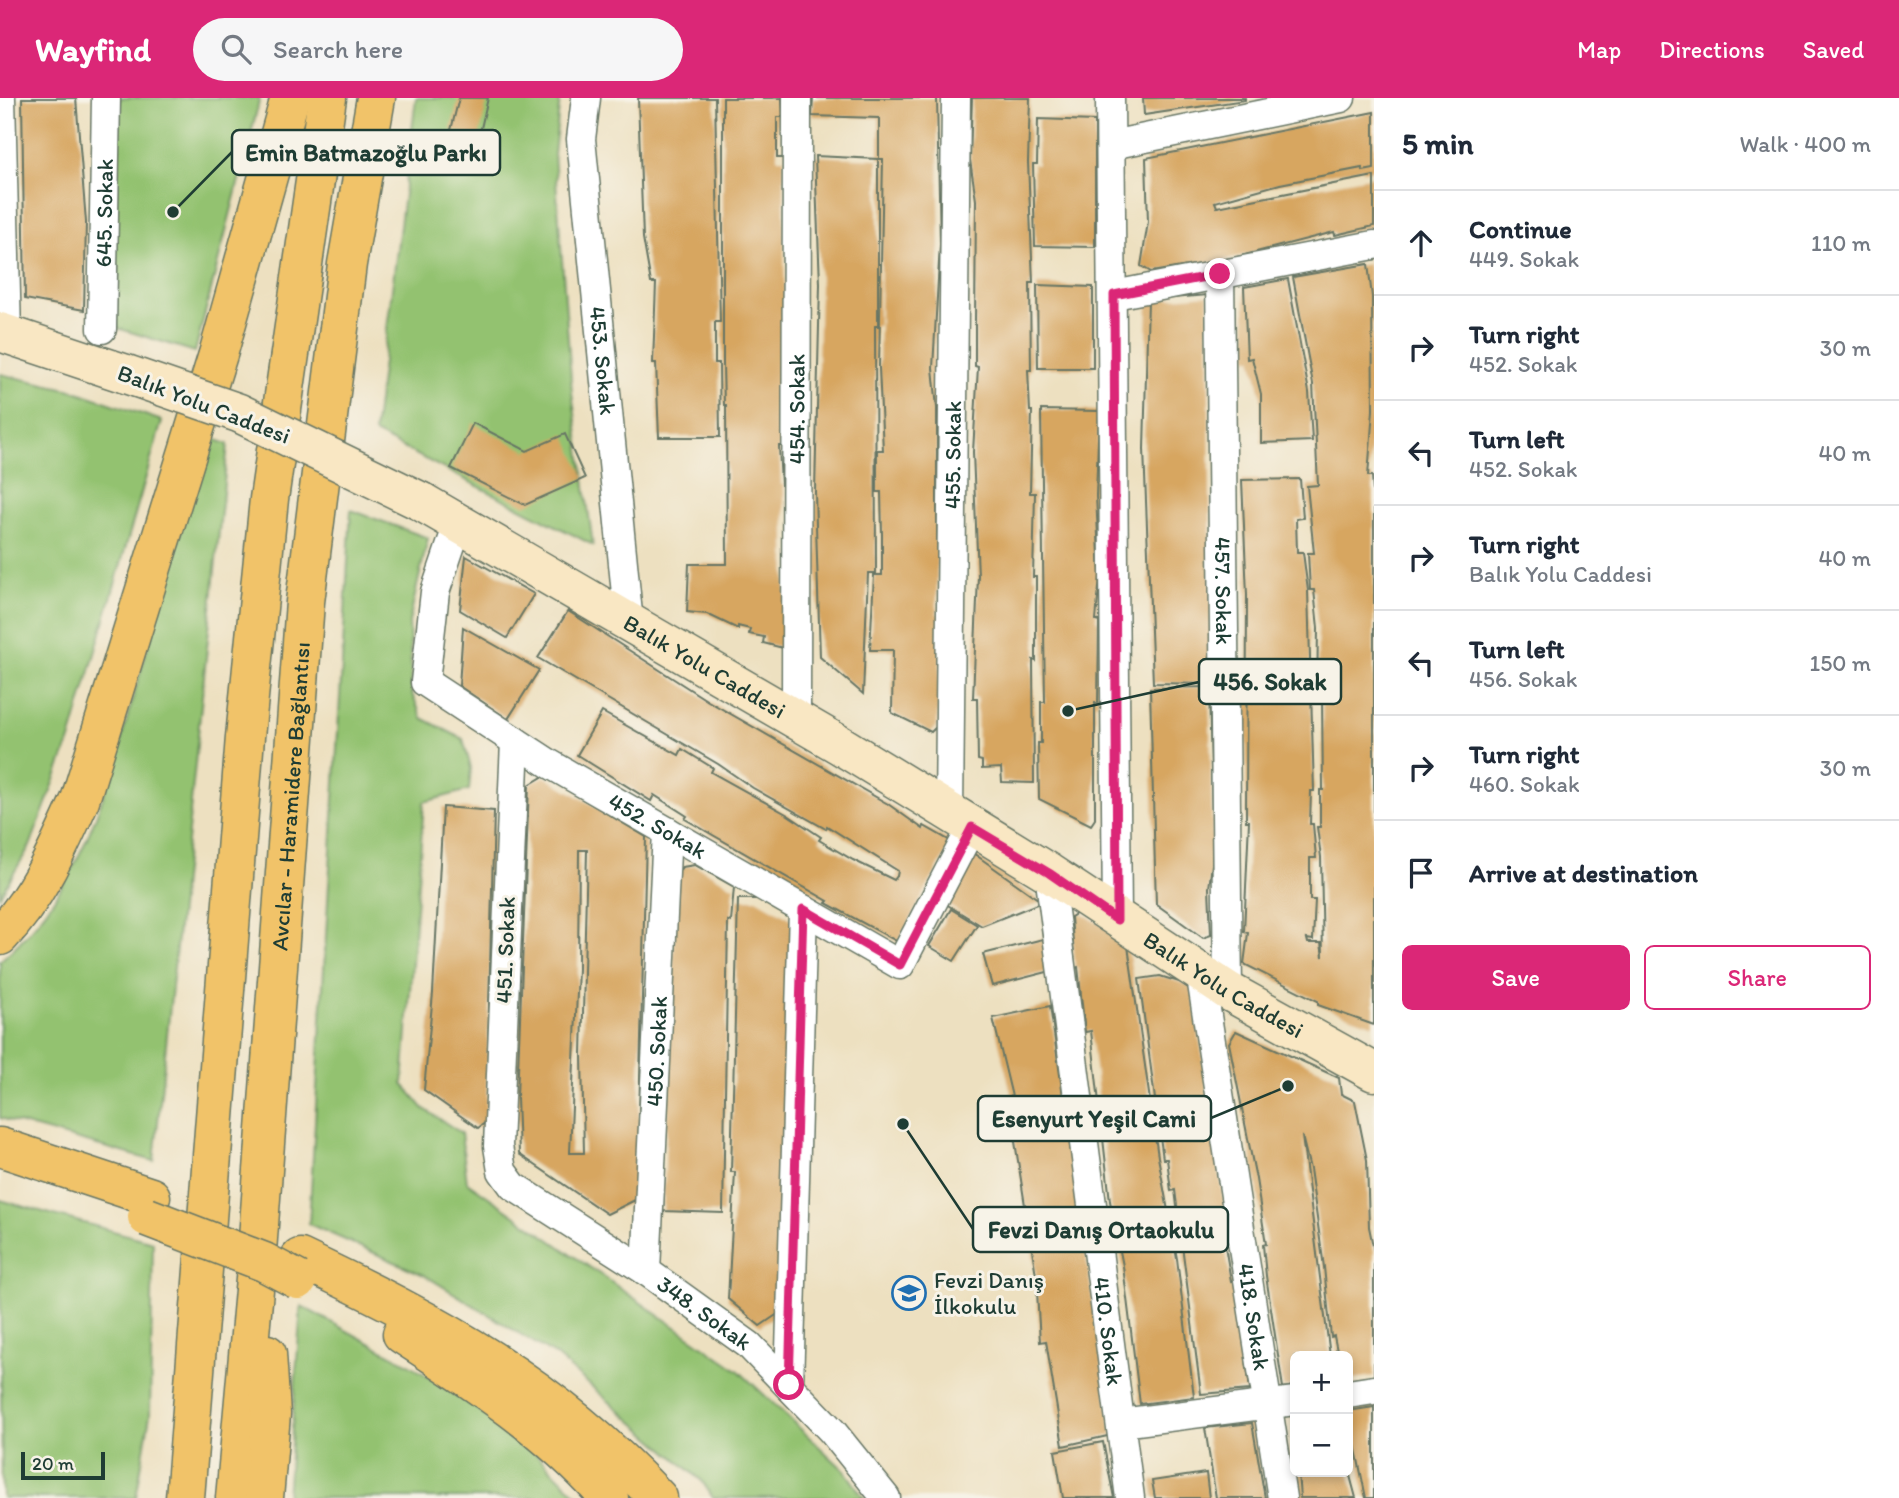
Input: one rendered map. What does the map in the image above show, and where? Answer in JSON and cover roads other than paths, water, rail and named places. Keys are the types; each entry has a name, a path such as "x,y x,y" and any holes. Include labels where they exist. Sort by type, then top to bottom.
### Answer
{"highway":[{"path":"0,936 63,838 103,733 215,364 290,98"},
{"name":"Avcılar - Haramidere Bağlantısı","path":"185,1498 245,737 269,499 301,256 327,98"},
{"name":"Avcılar - Haramidere Bağlantısı","path":"234,1498 255,1279 305,602 347,264 376,98"},
{"path":"0,1147 149,1207"},
{"path":"0,1172 225,1224 482,1386 540,1431 609,1498"},
{"path":"299,1269 443,1329 512,1371 570,1415 623,1461 658,1498"},
{"path":"255,1279 270,1370 271,1414 264,1498"}],"main road":[{"name":"Balık Yolu Caddesi","path":"3,333 239,413 422,502 1049,873 1117,920 1373,1080"}],"street":[{"path":"1,98 3,333"},
{"name":"645. Sokak","path":"102,329 106,98"},
{"name":"453. Sokak","path":"586,98 581,139 629,624"},
{"name":"454. Sokak","path":"796,721 797,98"},
{"name":"455. Sokak","path":"956,98 960,821"},
{"path":"1110,98 1114,295 1117,920"},
{"path":"1111,145 1341,98"},
{"path":"1114,295 1374,245"},
{"name":"457. Sokak","path":"1214,981 1220,274"},
{"name":"452. Sokak","path":"458,524 435,592 425,682 515,741 667,831 900,965 960,821"},
{"name":"451. Sokak","path":"499,1160 515,741"},
{"name":"450. Sokak","path":"646,1271 667,831"},
{"name":"410. Sokak","path":"1049,873 1130,1498"},
{"path":"789,1385 803,909"},
{"name":"418. Sokak","path":"1214,981 1282,1403 1282,1498"},
{"name":"348. Sokak","path":"499,1160 502,1171 513,1186 646,1271 749,1345 868,1473 886,1498"},
{"path":"1353,1393 1374,1391"},
{"path":"1121,1423 1282,1403"}],"place":[{"name":"Emin Batmazoğlu Parkı","path":"173,212"},
{"name":"456. Sokak","path":"1068,711"},
{"name":"Esenyurt Yeşil Cami","path":"1288,1086"},
{"name":"Fevzi Danış Ortaokulu","path":"903,1124"},
{"name":"Fevzi Danış İlkokulu","path":"909,1293"}]}
